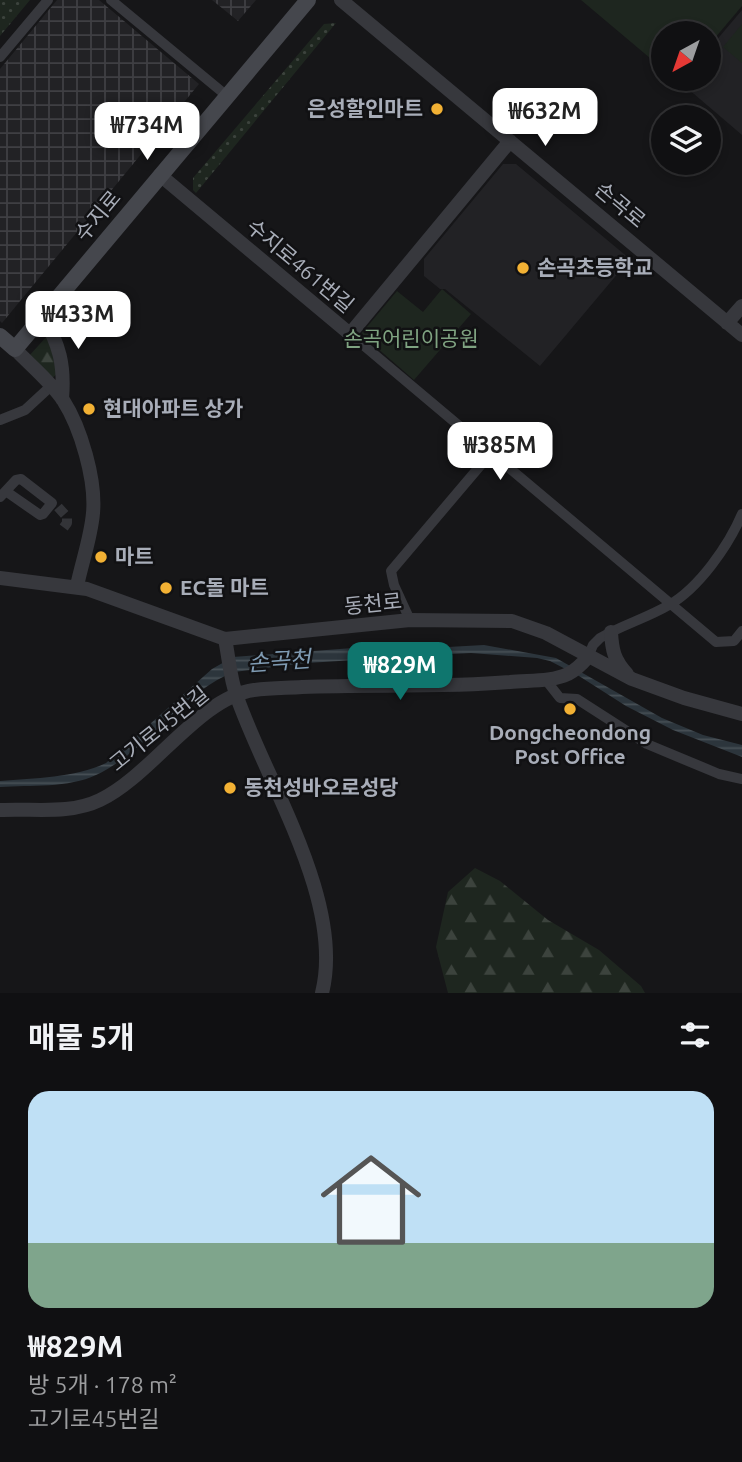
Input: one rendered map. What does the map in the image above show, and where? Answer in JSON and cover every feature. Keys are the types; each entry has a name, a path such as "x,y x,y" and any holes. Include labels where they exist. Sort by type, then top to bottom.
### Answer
{"main road":[{"name":"수지로","path":"15,349 308,0"},
{"path":"0,336 15,349"}],"street":[{"path":"0,57 48,0"},
{"path":"111,0 227,96"},
{"name":"손곡로","path":"341,0 742,335"},
{"path":"349,334 510,141"},
{"name":"수지로461번길","path":"160,175 716,642 734,641 742,631"},
{"path":"727,323 742,306"},
{"path":"43,314 57,340 62,358 62,399"},
{"path":"15,349 62,399 84,450 93,496 92,525 77,586"},
{"path":"0,420 25,410 51,386"},
{"path":"410,620 394,585 391,571 491,453"},
{"path":"741,521 697,582 671,604 611,632 593,645 582,665 568,674 551,678 560,698 577,699 647,744 719,774 742,779"},
{"name":"동천로","path":"0,578 77,586 226,644 410,620 512,621 546,633 632,679 684,698 742,714"},
{"path":"611,632 616,662 632,679"},
{"path":"226,644 236,696 292,822 315,894 324,941 322,993"},
{"name":"고기로45번길","path":"0,810 55,810 83,807 99,801 128,782 208,712 252,690 490,683 551,678"}],"shaded area":[{"path":"57,0 99,0 199,84 2,323 0,69"},
{"path":"212,0 256,0 238,21"},
{"path":"742,10 742,135 721,117 721,105 707,105 691,91 721,91 721,35"},
{"name":"손곡초등학교","path":"503,164 516,164 630,259 540,366 445,289 440,289 424,276 424,259"}],"green space":[{"path":"0,0 30,0 0,36"},
{"path":"581,0 742,0 742,6 721,31 721,21 651,21 651,59"},
{"path":"336,23 196,193 193,190 193,178 324,24"},
{"path":"742,24 742,63 723,47"},
{"name":"손곡어린이공원","path":"442,289 471,314 414,380 361,334 397,291 423,312"},
{"path":"48,335 57,374 50,380 29,356"},
{"path":"475,868 500,881 548,920 599,950 641,986 645,993 448,993 436,947 448,892"}],"water":[{"name":"손곡천","path":"484,645 556,658 662,718 703,735 742,745 742,757 673,730 550,661 471,653 307,663 234,672 197,694 132,752 96,775 62,784 0,787 0,781 81,772 106,763 212,669 233,657 353,648 376,651"}],"tunnel":[{"path":"58,507 67,517 67,523 61,531"}],"place":[{"name":"은성할인마트","path":"437,109"},
{"name":"손곡초등학교","path":"523,268"},
{"name":"현대아파트 상가","path":"89,409"},
{"name":"마트","path":"101,557"},
{"name":"EC돌 마트","path":"166,588"},
{"name":"Dongcheondong Post Office","path":"570,709"},
{"name":"동천성바오로성당","path":"230,788"}]}
